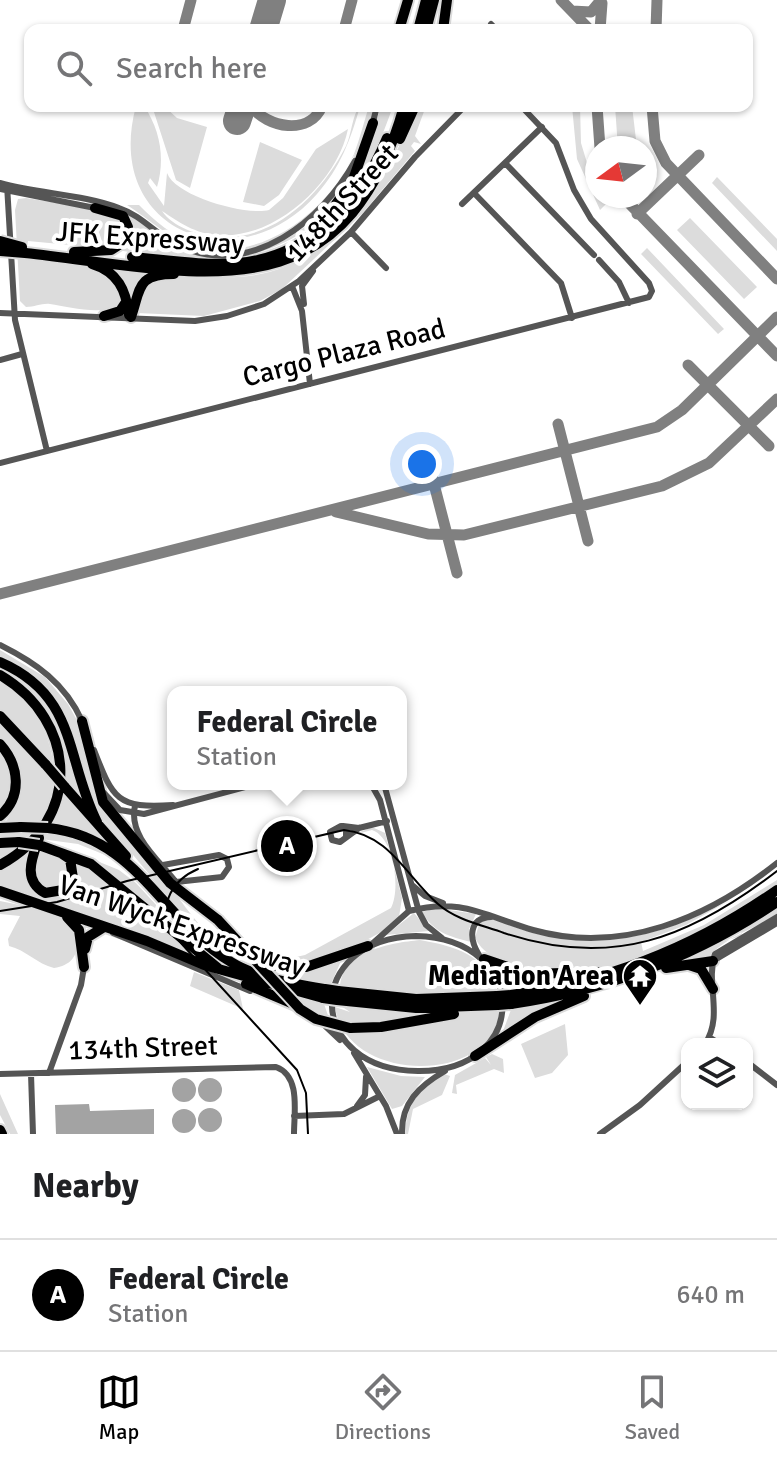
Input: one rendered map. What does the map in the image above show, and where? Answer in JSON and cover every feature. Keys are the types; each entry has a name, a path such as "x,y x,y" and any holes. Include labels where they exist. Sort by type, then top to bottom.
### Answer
{"highway":[{"path":"401,24 408,0"},
{"path":"420,24 426,0"},
{"path":"428,24 434,0"},
{"path":"444,24 447,0"},
{"name":"JFK Expressway","path":"0,251 74,252 211,264 242,263 294,247 338,215 374,165 395,112"},
{"name":"JFK Expressway","path":"24,249 55,257 215,273 255,270 299,255 338,228 376,179 402,112"},
{"path":"338,228 355,214 378,182 412,112"},
{"path":"242,263 296,242 327,217 349,187 373,123"},
{"path":"74,252 111,250 127,238 128,225 123,216 95,208"},
{"path":"0,243 24,249"},
{"path":"55,257 105,269 119,281 131,317"},
{"path":"131,317 138,289 154,275 236,276 255,270"},
{"path":"104,316 122,310 126,296"},
{"path":"0,662 35,682 57,708 69,732 84,794 97,822"},
{"path":"0,677 38,708 53,736 60,767 59,798 29,871 32,882 45,893 63,890 73,878 70,859 53,847"},
{"path":"0,716 135,867"},
{"path":"82,721 103,802 170,883 218,920 300,1009 316,1019 350,1028 381,1027 493,1003"},
{"path":"0,744 11,759 17,780 14,797 0,816"},
{"path":"0,863 28,846 46,827"},
{"name":"Van Wyck Expressway","path":"0,828 46,827 92,840 135,867 185,924 228,961 324,994"},
{"path":"0,843 19,842 53,847 83,859 220,969"},
{"name":"Van Wyck Expressway","path":"0,891 30,899 204,965 324,994 409,1008 493,1003 635,965 712,931 777,890"},
{"path":"0,899 59,912 79,930 84,967"},
{"name":"Van Wyck Expressway","path":"511,999 626,978 707,943 777,902"},
{"path":"84,967 85,941 104,927"},
{"path":"221,952 257,965 300,968 370,946"},
{"path":"482,958 518,972 545,975 635,965"},
{"path":"475,1056 542,1014 611,988 626,978 713,961"},
{"path":"204,965 313,1016"},
{"path":"687,965 701,969 713,989"}],"street":[{"path":"4,187 121,208 169,241 198,253 248,253 287,235 326,204 350,170 376,112"},
{"name":"148th Street","path":"0,313 208,320 247,311 278,297 318,264 459,112"},
{"path":"462,204 542,127 527,112"},
{"name":"Cargo Plaza Road","path":"0,463 572,318 651,295 649,283 587,213 558,146 542,127"},
{"path":"505,163 619,282 629,303"},
{"path":"4,187 95,208"},
{"path":"4,187 14,313 47,451"},
{"path":"474,193 561,283 572,318"},
{"path":"351,232 386,268"},
{"path":"310,384 302,286 318,264"},
{"path":"292,286 304,320"},
{"path":"278,297 300,302"},
{"path":"0,360 22,354"},
{"path":"0,645 49,674 66,692 82,721 107,784 129,812 138,836"},
{"path":"129,812 144,814 233,790"},
{"path":"373,790 385,821 409,911"},
{"path":"386,790 418,908 425,923 443,939 482,958"},
{"path":"129,812 173,805"},
{"path":"129,812 138,836 163,865 181,884 222,877 228,872 229,863 219,855 163,865"},
{"path":"135,828 144,814"},
{"path":"359,828 333,828 330,836 337,842 359,828 395,819"},
{"path":"342,826 346,837"},
{"path":"412,885 425,896 450,905 560,935 637,935 675,923 710,907 777,863"},
{"path":"400,1134 332,1017 333,986 346,962 370,946 409,911 450,905"},
{"path":"400,1134 405,1110 419,1088 475,1056 495,1037 504,1008 499,981 472,940 474,925 485,917 506,920"},
{"path":"708,1038 715,1020 713,961 777,920"},
{"path":"104,927 141,948 313,1016 368,1060 393,1069 420,1071 451,1067"},
{"path":"370,946 405,937 443,939"},
{"path":"49,1073 81,985 84,967"},
{"name":"134th Street","path":"0,1074 265,1067 285,1071 293,1085 294,1116"},
{"path":"600,1134 640,1105 681,1067"},
{"path":"753,1067 777,1085"},
{"path":"351,1112 365,1095 364,1070"},
{"path":"31,1074 33,1134"},
{"path":"294,1134 294,1116 351,1112 380,1096"},
{"path":"390,1114 405,1110"}],"shaded area":[{"path":"135,112 148,112 158,135 161,156 157,187 150,178 148,183 164,206 167,173 173,182 198,197 230,207 259,211 269,210 283,198 316,149 348,129 342,149 317,188 281,218 260,228 239,234 210,234 188,227 162,211 172,222 201,234 216,237 238,236 258,232 277,223 310,197 336,164 358,112 344,153 317,194 285,221 250,236 216,239 184,231 157,213 139,185 131,149"},
{"path":"154,112 170,112 177,118 207,127 190,188 176,180"},
{"path":"367,112 373,112 364,134 346,169"},
{"path":"379,112 391,112 373,155 345,198 366,154"},
{"path":"415,112 424,112 415,136 421,144 414,142 411,146 415,151 362,214 282,289 260,301 204,316 137,313 143,286 166,277 238,277 272,271 302,259 328,241 351,219 389,165"},
{"path":"573,112 580,112 585,177 577,159"},
{"path":"615,112 633,112 636,136 617,136"},
{"path":"260,142 302,160 279,195 264,206 243,202"},
{"path":"717,177 777,239 777,251 712,183"},
{"path":"327,196 285,234 258,247 228,252 186,243 127,205 139,205 164,228 194,244 219,249 243,248 289,229"},
{"path":"18,199 113,212 124,223 122,241 102,248 28,241 25,259 82,264 94,268 114,285 122,300 119,306 94,310 47,304 26,307 20,301 15,210"},
{"path":"329,206 334,206 284,243 259,252 233,258 178,258 117,250 128,241 122,210 177,242 202,251 227,255 252,253 276,244 302,229"},
{"path":"690,218 757,287 744,299 677,230"},
{"path":"647,248 724,329 718,334 641,254"},
{"path":"114,266 153,274 130,308 112,270"},
{"path":"0,650 45,677 68,704 78,722 94,781 202,928 233,948 287,959 305,955 391,908 395,889 394,867 402,898 399,917 380,932 316,961 275,964 255,961 216,944 196,930 92,806 73,738 56,701 45,688 0,658"},
{"path":"0,664 26,678 57,712 79,794 65,782 125,863 78,844 41,839 34,847 75,852 119,870 136,883 179,930 229,966 0,884 0,869 37,841 59,804 61,743 38,700 0,670"},
{"path":"0,683 23,700 39,722 50,746 53,767 0,710"},
{"path":"0,719 53,767 51,796 41,820 24,841 0,857 0,830 19,802 21,783 18,763 0,738"},
{"path":"0,746 15,786 0,820"},
{"path":"372,827 385,833 390,852 386,842 372,830 353,835"},
{"path":"777,880 777,885 718,921 652,954 582,972 548,972 514,965 492,956 475,938 480,921 488,918 535,934 571,939 624,938 675,925 750,889 686,925 641,942 643,951 704,925"},
{"path":"0,901 49,911 69,921 76,943 74,956 54,968 9,946 8,939 20,916 0,914"},
{"path":"436,908 476,914 469,929 471,942 449,936 431,924 422,912"},
{"path":"777,909 777,915 742,933 740,930"},
{"path":"414,913 429,931 386,935"},
{"path":"730,939 708,959 684,962 709,946"},
{"path":"420,940 468,954 486,969 497,991 415,994 340,987 349,965 358,957 382,947"},
{"path":"341,961 331,984 287,976"},
{"path":"496,967 504,971 567,980 511,991 506,989"},
{"path":"194,972 239,990 243,1009 190,986"},
{"path":"273,990 323,1001 333,1030"},
{"path":"581,995 502,1034 512,1007"},
{"path":"338,1004 385,1011 500,1011 491,1036 472,1053 447,1063 419,1066 390,1062 364,1051 345,1032 335,1007 350,1012"},
{"path":"565,1024 568,1055 552,1073 535,1078 521,1044"},
{"path":"492,1054 503,1059 504,1073 494,1069 456,1085 457,1094 452,1093 455,1075 485,1058 491,1065 486,1057"},
{"path":"367,1067 401,1076 425,1077 402,1106 392,1109"},
{"path":"444,1074 450,1076 442,1095 413,1109 408,1134 405,1134 408,1114 416,1098"},
{"path":"184,1078 192,1082 196,1090 192,1098 184,1102 176,1098 172,1090 176,1082"},
{"path":"210,1078 218,1082 222,1090 218,1098 210,1102 202,1098 198,1090 202,1082"},
{"path":"0,1094 18,1134 10,1134 0,1115"},
{"path":"89,1104 90,1111 154,1109 154,1134 56,1134 55,1105"},
{"path":"210,1108 218,1112 222,1120 218,1128 210,1132 202,1128 198,1120 202,1112"},
{"path":"184,1109 192,1113 196,1121 192,1129 184,1133 176,1129 172,1121 176,1113"}],"taxiway":[{"path":"185,24 191,0"},
{"path":"346,24 352,0"},
{"path":"561,0 584,24"},
{"path":"572,11 591,12 601,0"},
{"path":"656,24 657,0"},
{"path":"600,24 602,3"},
{"path":"269,8 271,24"},
{"path":"256,112 267,120 288,126 308,122 318,112"},
{"path":"597,112 599,136"},
{"path":"653,112 655,141 666,163 777,279"},
{"path":"637,214 699,155"},
{"path":"634,208 777,356"},
{"path":"0,594 657,427 682,410 777,317"},
{"path":"688,365 769,446"},
{"path":"336,512 428,534 464,535 662,486 709,463 777,399"},
{"path":"558,424 588,541"},
{"path":"427,457 457,573"}],"runway":[{"path":"265,24 272,0"},
{"path":"237,121 240,112"}],"tram line":[{"path":"0,911 57,902 127,881 344,830 360,833 386,848 438,904 461,918 543,943 580,948 615,947 648,941 681,930 713,914 777,871"},
{"path":"198,869 181,879 170,894 166,911 169,930 297,1070 306,1093 308,1134"}],"place":[{"name":"Federal Circle","path":"287,846"},
{"name":"Mediation Area","path":"640,1007"}]}
